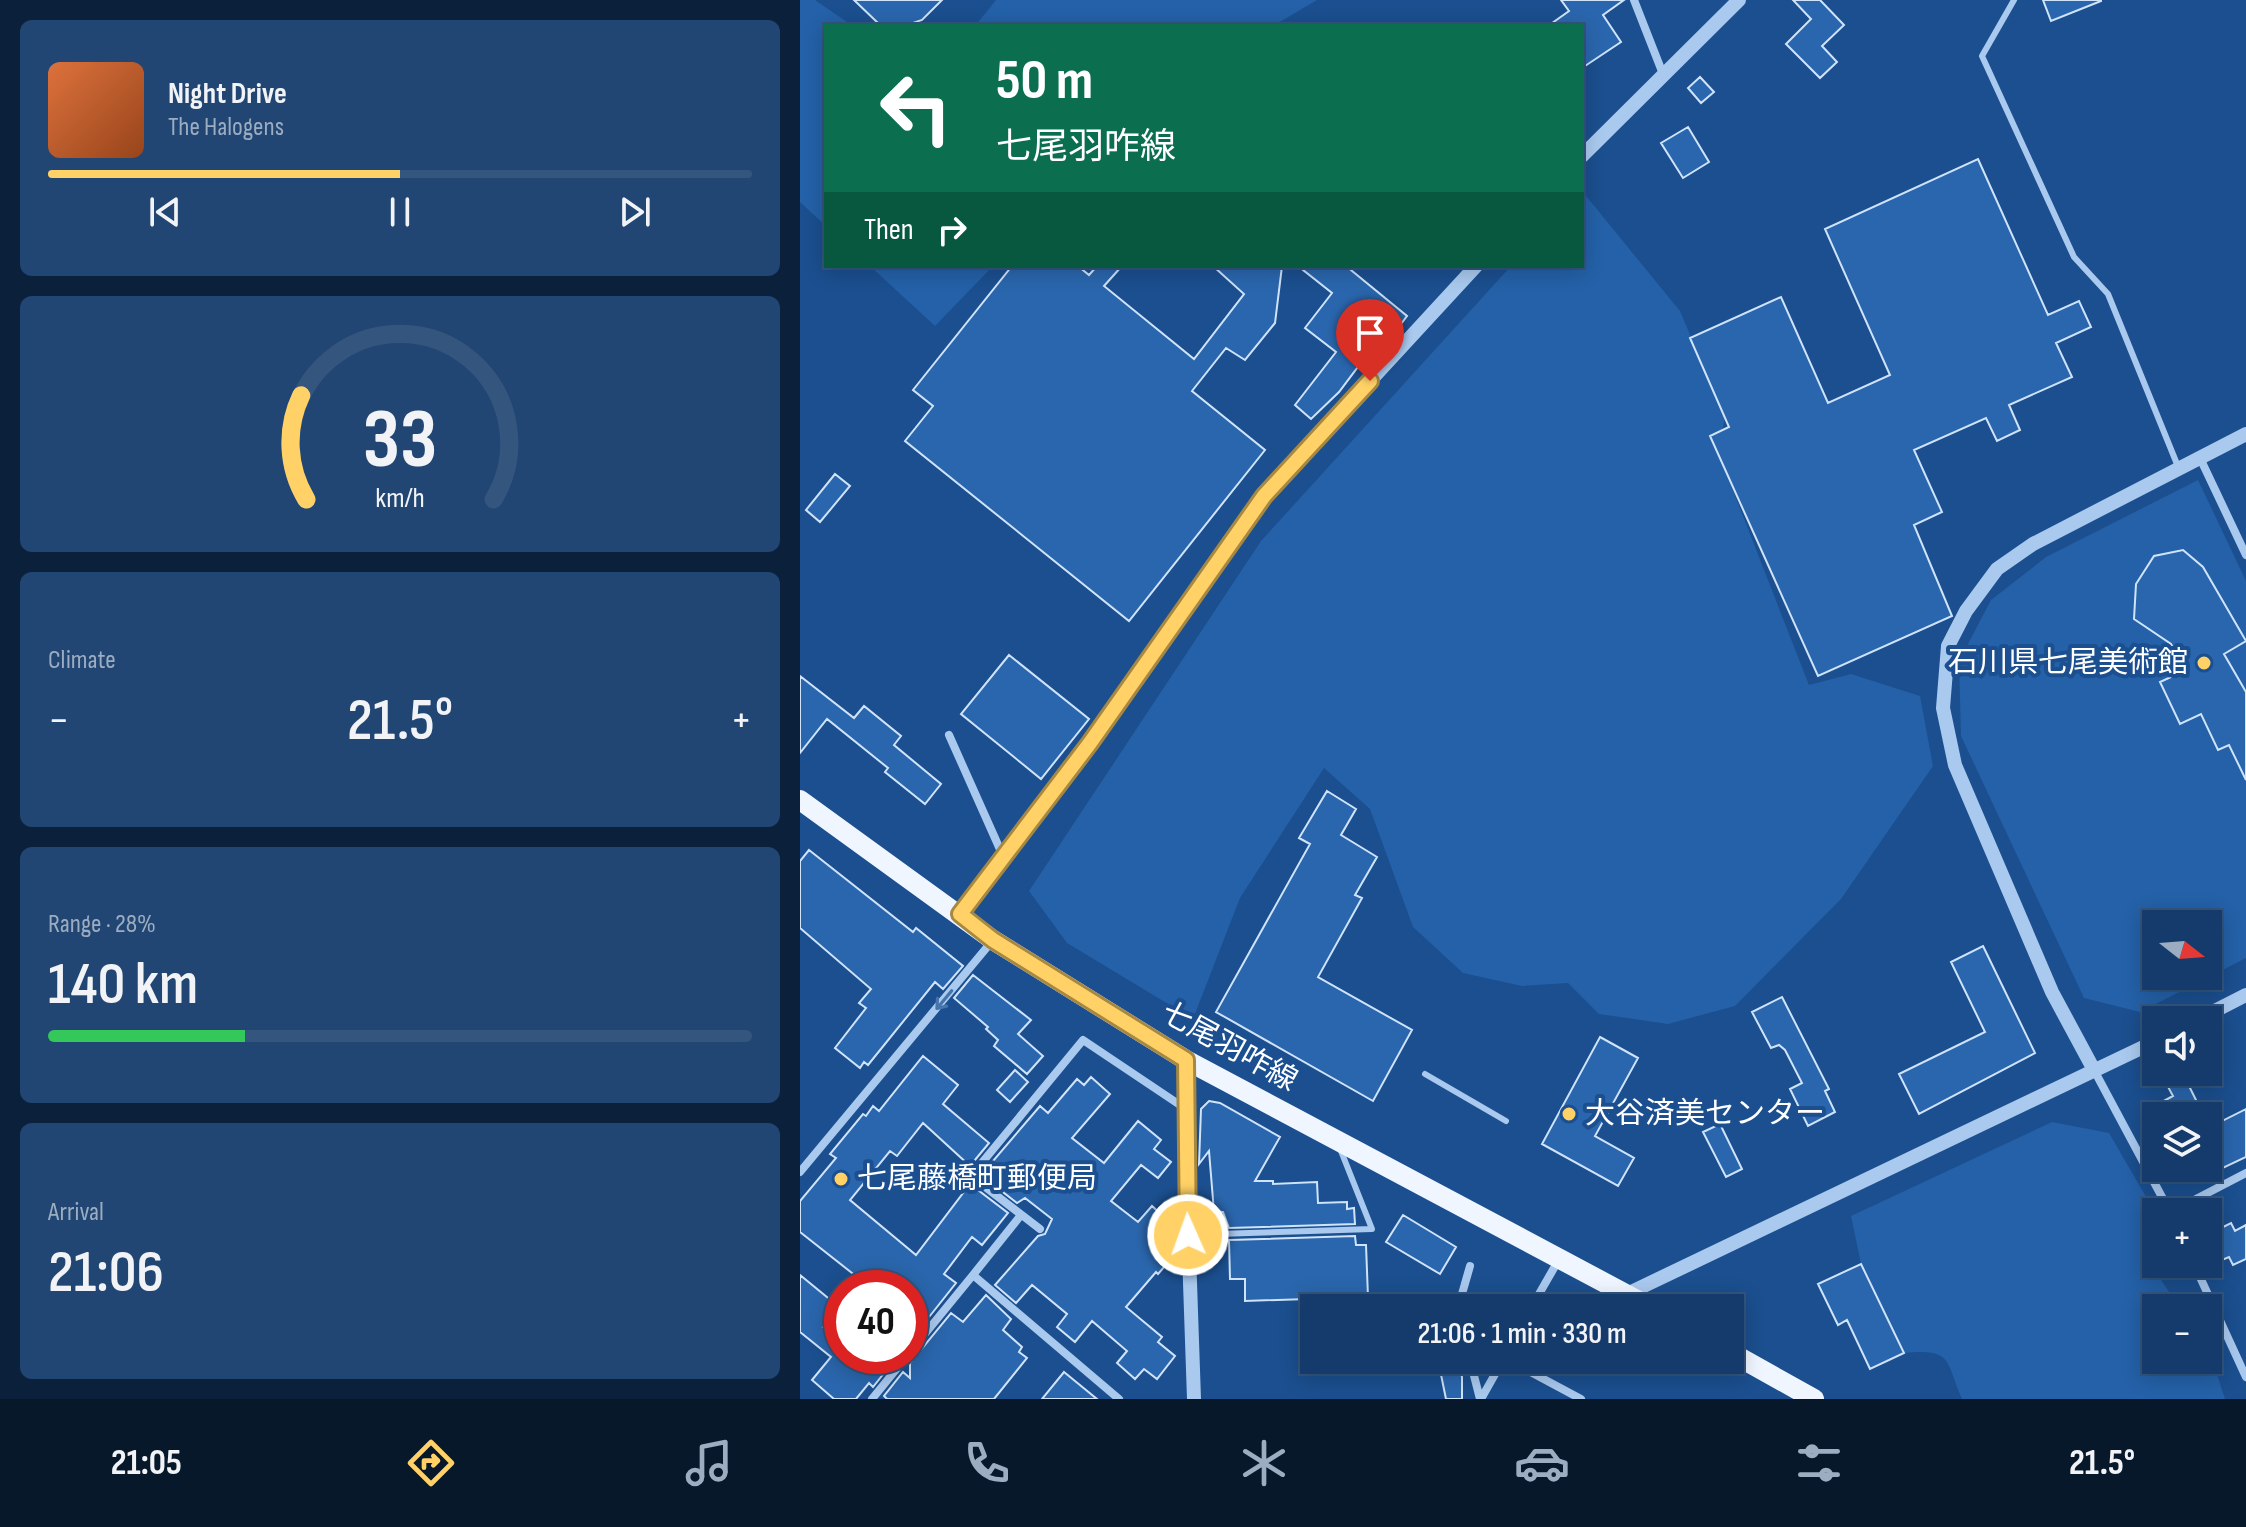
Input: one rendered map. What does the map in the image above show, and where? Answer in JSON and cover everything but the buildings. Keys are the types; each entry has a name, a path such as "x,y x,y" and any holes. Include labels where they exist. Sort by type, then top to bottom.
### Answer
{"main road":[{"name":"七尾羽咋線","path":"800,800 993,940 1186,1060 1627,1294"},
{"path":"1744,1360 1814,1399"}],"street":[{"path":"1634,0 1663,74"},
{"path":"1584,154 1732,3"},
{"path":"960,914 1090,743 1264,496 1474,268"},
{"path":"2163,1198 2052,992 1955,765 1943,708 1948,646 1966,611 1997,569 2033,544 2246,434"},
{"path":"2200,458 2246,555"},
{"path":"949,735 1003,856"},
{"path":"800,1172 993,940"},
{"path":"2222,1007 2246,995"},
{"path":"1040,1229 971,1176 1083,1040 1184,1108"},
{"path":"1627,1294 2142,1048"},
{"path":"1186,1060 1184,1108 1194,1399"},
{"path":"2197,1198 2246,1173"},
{"path":"928,1330 1021,1215"},
{"path":"1539,1294 1560,1256"},
{"path":"1462,1294 1470,1266"},
{"path":"973,1275 1119,1399"},
{"path":"2200,1278 2246,1377"},
{"path":"2236,1356 2246,1351"},
{"path":"872,1399 892,1374"},
{"path":"1474,1374 1480,1399"},
{"path":"1480,1399 1496,1374"},
{"path":"1532,1374 1581,1399"}],"lane":[{"path":"2014,0 1982,56 2074,257 2108,294 2179,469"},
{"path":"1425,1074 1506,1121"},
{"path":"1188,1235 1372,1229 1337,1142"}],"shaded area":[{"path":"800,0 815,0 850,24 824,24 824,224 800,202"},
{"path":"996,0 1317,0 1276,24 977,24"},
{"path":"1584,193 1680,311 1725,417 1718,452 1809,685 1851,674 1920,696 1933,766 1841,899 1735,1006 1668,1024 1599,1014 1568,983 1522,986 1463,973 1413,927 1370,809 1324,768 1240,898 1193,1019 1067,943 1029,891 1261,541 1509,268 1584,268"},
{"path":"872,268 991,268 935,326"},
{"path":"2198,480 2246,581 2246,958 2222,970 2222,910 2142,910 2142,990 2183,990 2152,1006 2142,1006 2140,1012 2084,998 1961,736 1959,661 1991,600 2046,557"},
{"path":"2052,1122 2109,1133 2147,1198 2142,1198 2142,1278 2160,1278 2171,1294 2142,1294 2142,1374 2217,1374 2225,1399 1962,1399 1949,1366 1939,1355 1904,1353 1861,1264 1851,1216"}],"place":[{"name":"石川県七尾美術館","path":"2204,663"},
{"name":"大谷済美センター","path":"1569,1114"},
{"name":"七尾藤橋町郵便局","path":"841,1179"}],"route":[{"path":"1188,1235 1184,1108 1186,1060 993,940 960,914 1090,743 1264,496 1370,381"}]}
